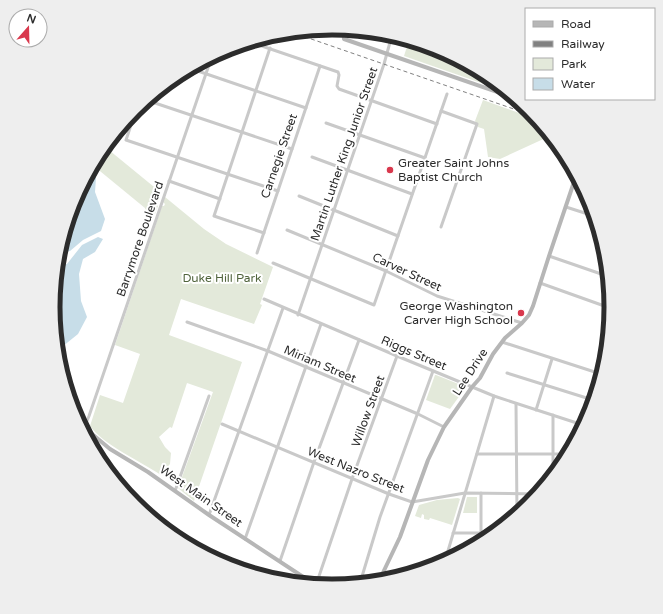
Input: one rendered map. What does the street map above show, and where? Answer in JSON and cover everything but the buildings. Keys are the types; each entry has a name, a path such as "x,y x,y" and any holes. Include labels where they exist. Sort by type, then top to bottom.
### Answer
{"main road":[{"path":"344,36 344,39 499,92"},
{"name":"Lee Drive","path":"382,574 400,537 428,460 444,427 480,378 493,354 502,342 529,315 573,184"},
{"name":"West Main Street","path":"92,434 110,449 148,472 209,516 305,578"}],"street":[{"name":"Martin Luther King Junior Street","path":"298,315 372,101 390,41"},
{"path":"259,45 339,73 337,87 339,89 437,124"},
{"path":"264,233 214,216 270,48"},
{"name":"Barrymore Boulevard","path":"86,423 209,64"},
{"name":"Carnegie Street","path":"257,253 320,66"},
{"path":"197,71 306,108"},
{"path":"273,263 374,305 447,94"},
{"path":"152,102 292,149"},
{"path":"441,111 477,124 441,227"},
{"path":"132,123 126,140 278,191"},
{"path":"326,123 425,158"},
{"path":"312,156 412,194"},
{"path":"169,182 220,199"},
{"path":"299,196 398,236"},
{"path":"566,207 587,214"},
{"name":"Carver Street","path":"287,230 386,271 436,296 522,323"},
{"path":"548,256 601,274"},
{"path":"540,283 604,306"},
{"name":"Riggs Street","path":"264,299 298,315 494,396 577,423"},
{"path":"209,516 283,308"},
{"name":"Miriam Street","path":"187,322 268,351 418,414 444,427"},
{"path":"245,539 320,324"},
{"path":"280,561 314,462 359,340"},
{"path":"502,342 595,372"},
{"name":"Willow Street","path":"317,578 397,356"},
{"path":"536,410 552,359"},
{"path":"362,577 380,516 433,371"},
{"path":"507,373 587,398"},
{"path":"175,491 209,396"},
{"path":"447,553 494,396"},
{"path":"516,404 517,506"},
{"path":"552,415 553,465"},
{"name":"West Nazro Street","path":"222,424 352,479 412,502 465,493 529,494"},
{"path":"477,454 560,454"},
{"path":"453,533 480,534 481,493"}],"green space":[{"path":"407,46 419,49 468,71 490,86 404,56"},
{"path":"483,100 524,115 545,138 500,159 488,157 484,129 478,127 475,121"},
{"path":"109,150 159,191 157,198 159,199 157,204 158,206 155,214 146,212 145,208 97,169"},
{"name":"Duke Hill Park","path":"165,197 204,229 226,244 273,267 260,304 262,305 254,324 181,299 169,335 242,362 194,501 178,488 213,392 187,383 172,428 170,427 159,437 171,453 170,464 161,475 113,446 96,433 90,426 100,395 123,403 140,354 115,345 162,206 165,204 163,202"},
{"path":"435,375 466,387 450,409 426,400"},
{"path":"467,497 477,497 477,513 463,513"},
{"path":"460,499 452,525 430,518 429,520 424,519 424,515 422,514 421,518 415,516 419,505 437,500"}],"water":[{"path":"95,173 95,192 105,219 101,231 83,240 70,251 66,252 74,220 80,203"},
{"path":"98,237 103,239 95,252 83,259 79,274 81,301 87,317 78,334 63,346 60,325 60,289 63,265 67,264 82,245"}],"railway":[{"path":"304,37 520,111"}],"place":[{"name":"Greater Saint Johns Baptist Church","path":"390,170"},
{"name":"George Washington Carver High School","path":"521,313"}]}
